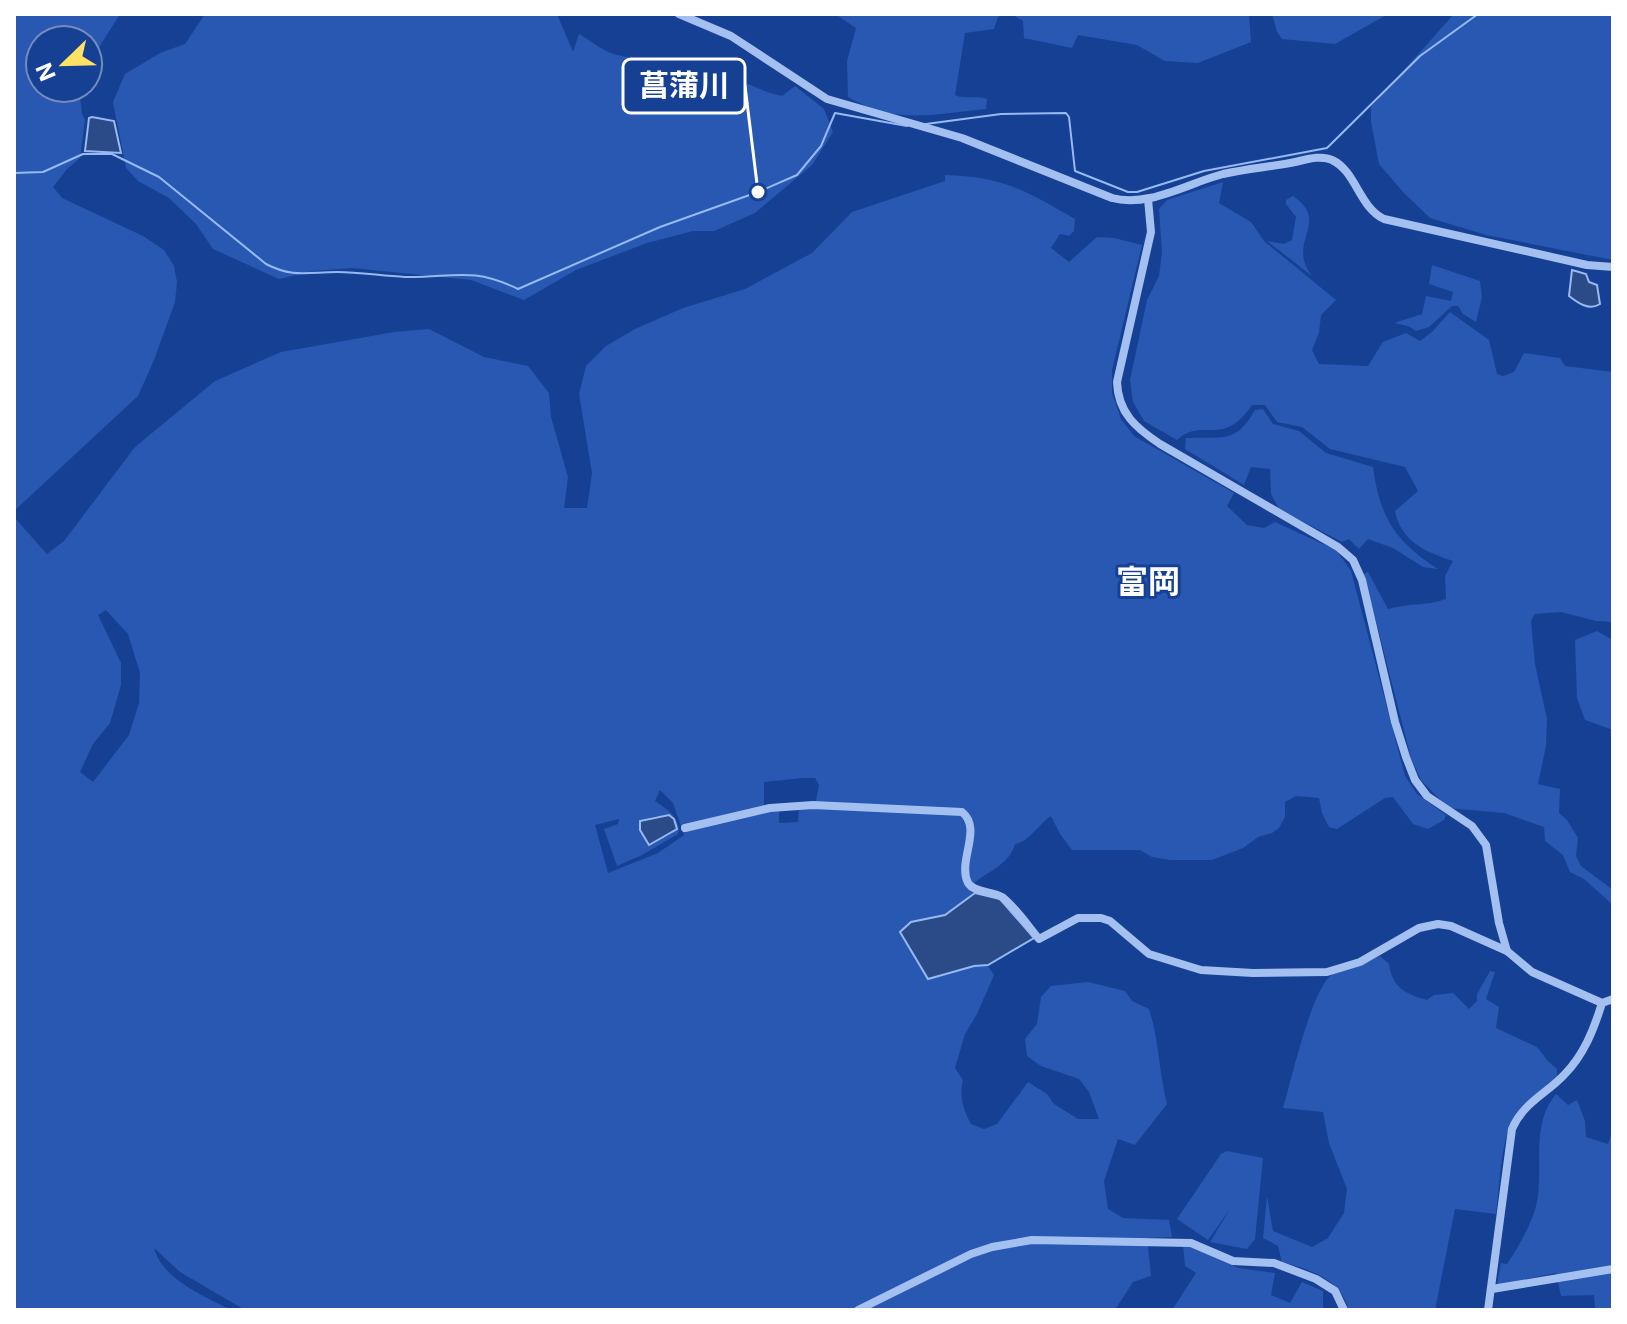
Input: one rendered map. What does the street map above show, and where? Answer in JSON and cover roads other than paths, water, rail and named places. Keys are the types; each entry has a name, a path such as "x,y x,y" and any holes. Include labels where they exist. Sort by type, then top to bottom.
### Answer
{"street":[{"path":"679,14 731,36 827,99 962,138 1123,201 1148,199 1192,182 1228,173 1324,158 1341,168 1371,211 1384,219 1587,265 1613,267"},
{"path":"1148,199 1151,232 1118,370 1120,405 1138,429 1160,444 1338,547 1353,560 1362,580 1395,722 1415,780 1437,805 1472,826 1486,845 1499,923 1507,951"},
{"path":"685,828 760,810 813,805 962,812 968,817 970,825 967,882 972,887 1002,898 1039,939 1078,918 1101,918 1110,921 1149,954 1201,970 1327,972 1360,962 1419,928 1438,924 1451,926 1507,951 1532,972 1602,1003 1613,999"},
{"path":"1488,1310 1512,1129 1524,1108 1564,1076 1574,1063 1595,1026 1602,1003"},
{"path":"858,1310 971,1254 1032,1240 1191,1243 1233,1261 1274,1263 1316,1279 1335,1291 1344,1310"},
{"path":"1492,1289 1613,1269"}],"waterway":[{"path":"926,124 1001,114 1066,113 1075,171 1128,192 1137,192 1204,171 1327,148 1420,56 1478,14"},
{"path":"14,173 43,172 83,154 112,154 159,177 266,264 284,271 405,277 474,275 518,289 660,227 797,175 821,146 835,113 907,126"}],"place":[{"name":"菖蒲川","path":"758,192"}],"district":[{"name":"富岡","path":"1148,582"}]}
